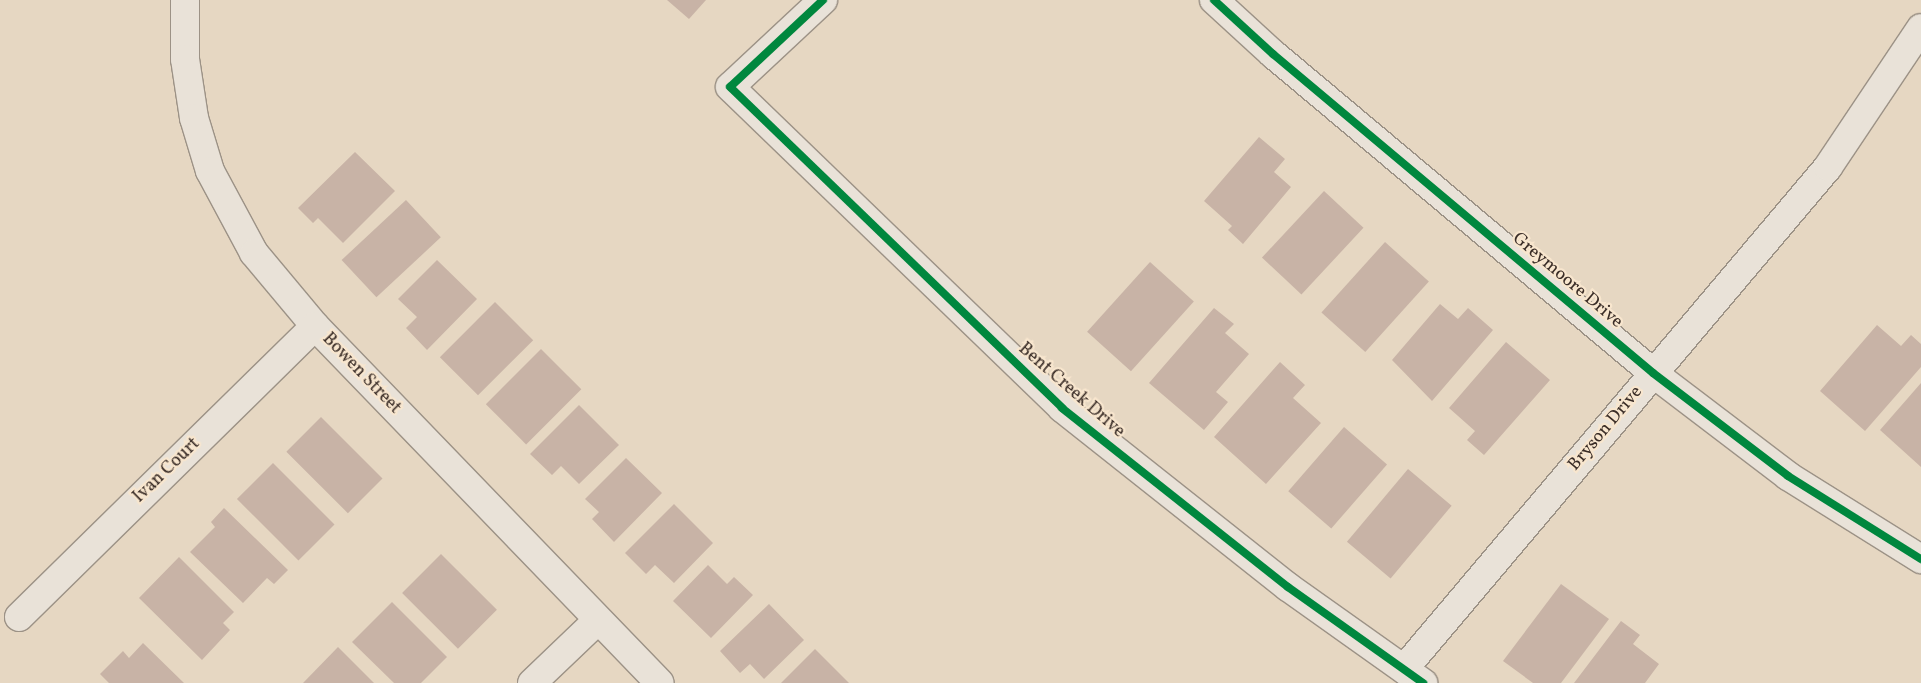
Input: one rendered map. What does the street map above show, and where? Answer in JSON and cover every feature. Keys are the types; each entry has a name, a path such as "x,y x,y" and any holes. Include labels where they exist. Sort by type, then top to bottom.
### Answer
{"street":[{"name":"Bowen Street","path":"185,0 191,98 210,171 254,253 315,326 660,683"},
{"name":"Bent Creek Drive","path":"823,0 730,87 1062,408 1288,587 1413,676"},
{"name":"Greymoore Drive","path":"1214,0 1273,54 1654,374 1788,476 1921,559"},
{"name":"Bryson Drive","path":"1413,676 1654,374 1828,167 1921,28"},
{"name":"Ivan Court","path":"19,617 315,326"},
{"path":"532,683 598,620"}],"building":[{"path":"667,0 706,0 689,19"},
{"path":"1259,137 1285,159 1274,172 1291,187 1243,244 1228,230 1232,226 1204,201"},
{"path":"355,152 395,191 343,243 318,218 313,223 298,208"},
{"path":"1324,191 1363,228 1301,294 1262,258"},
{"path":"406,200 441,237 376,297 342,260"},
{"path":"1385,242 1429,281 1365,352 1321,313"},
{"path":"437,260 477,299 427,350 406,328 417,317 398,299"},
{"path":"1150,262 1194,301 1131,371 1087,332"},
{"path":"495,302 533,340 478,395 440,357"},
{"path":"1440,304 1458,319 1468,308 1493,330 1432,401 1392,360"},
{"path":"1214,308 1234,324 1225,333 1249,354 1216,392 1228,402 1204,430 1149,383"},
{"path":"1877,325 1901,346 1911,335 1921,344 1921,367 1865,431 1820,391"},
{"path":"1506,342 1550,380 1484,455 1467,440 1475,431 1449,408"},
{"path":"541,349 581,389 526,444 486,404"},
{"path":"1280,362 1305,385 1293,398 1321,423 1266,484 1214,437"},
{"path":"1921,383 1921,467 1880,430"},
{"path":"579,405 619,445 579,484 561,466 552,475 530,454"},
{"path":"321,417 383,479 348,513 286,452"},
{"path":"1344,427 1387,464 1331,529 1288,491"},
{"path":"626,458 662,493 614,542 592,519 599,512 585,499"},
{"path":"273,463 335,525 298,561 237,499"},
{"path":"1408,469 1452,506 1391,578 1347,542"},
{"path":"674,504 713,543 674,583 655,565 646,574 625,553"},
{"path":"224,508 288,570 274,584 267,578 243,603 190,552 215,527 211,522"},
{"path":"441,554 497,610 458,649 402,593"},
{"path":"179,557 234,612 223,623 230,630 202,660 139,598"},
{"path":"708,565 727,584 734,577 753,595 711,638 673,601"},
{"path":"1561,584 1609,619 1561,683 1533,683 1503,661"},
{"path":"392,602 447,657 421,683 394,683 352,642"},
{"path":"769,604 804,640 764,679 750,664 740,673 720,651"},
{"path":"1621,621 1640,635 1633,644 1659,664 1645,683 1574,683"},
{"path":"143,643 184,683 109,683 100,674 123,651 129,658"},
{"path":"338,647 374,683 303,683"},
{"path":"815,649 849,683 781,683"}],"cycle path":[{"path":"823,0 730,87 1062,408 1288,587 1423,683"},
{"path":"1214,0 1273,54 1653,373 1788,476 1921,559"}]}
